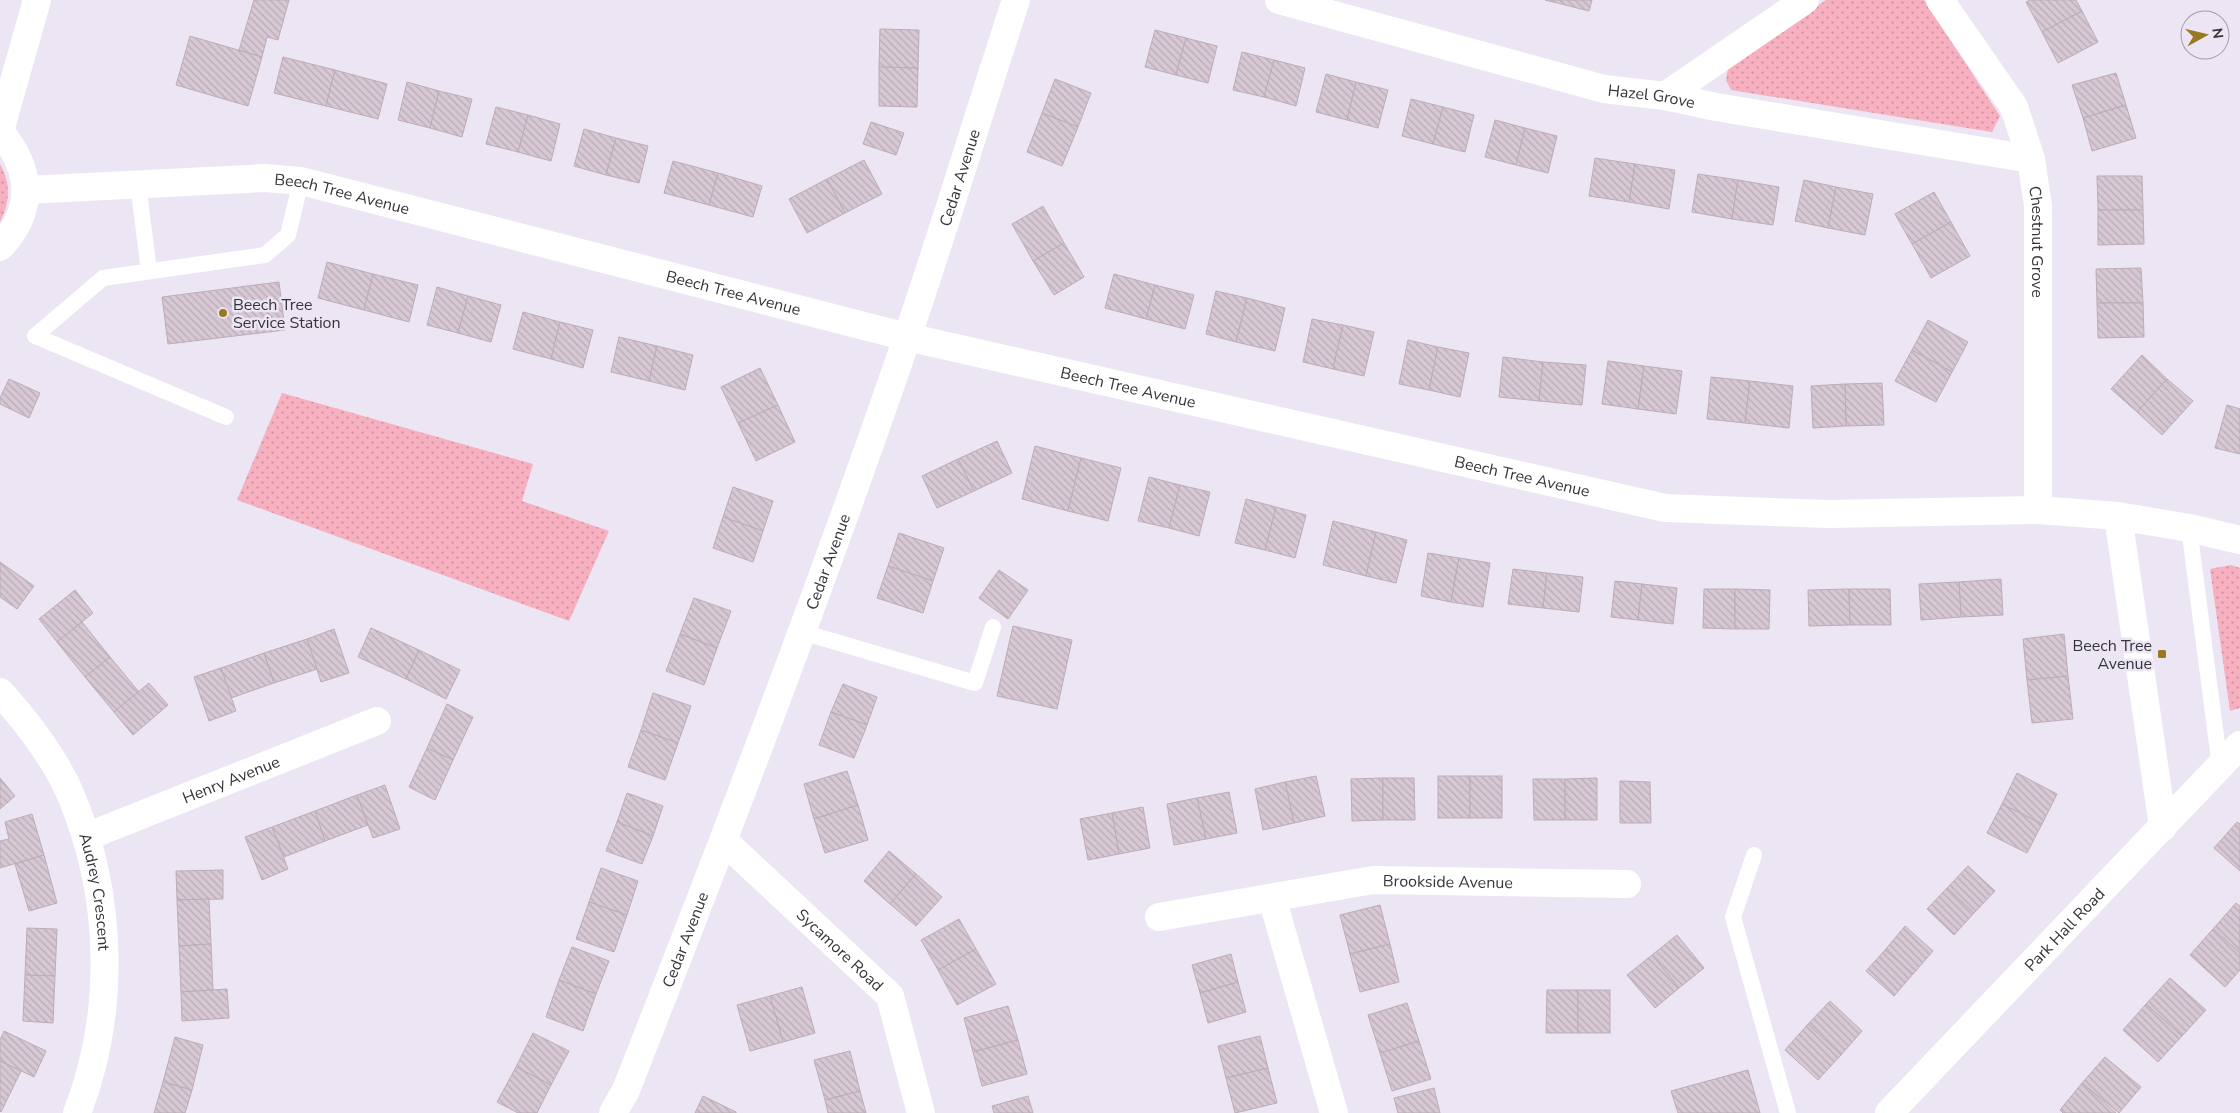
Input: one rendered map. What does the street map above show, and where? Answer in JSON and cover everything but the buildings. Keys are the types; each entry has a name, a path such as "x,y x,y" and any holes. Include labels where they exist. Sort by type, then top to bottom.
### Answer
{"street":[{"path":"0,247 12,234 22,213 26,190 23,168 14,148 0,132 37,0"},
{"name":"Cedar Avenue","path":"613,1113 629,1081 724,842 802,632 907,337 1016,0"},
{"name":"Hazel Grove","path":"1279,0 1356,9 1604,89 1665,96 1726,109 2032,160"},
{"path":"1665,96 1805,0"},
{"name":"Chestnut Grove","path":"1940,0 2014,107 2032,160 2038,206 2038,510"},
{"name":"Beech Tree Avenue","path":"26,190 265,178 301,181 907,337 1665,508 1828,514 2038,510 2118,516 2189,528 2240,540"},
{"path":"2118,516 2163,827"},
{"name":"Audrey Crescent","path":"0,692 47,750 72,797 86,837 100,895 104,964 101,1022 89,1077 77,1113"},
{"name":"Henry Avenue","path":"86,837 377,721"},
{"name":"Park Hall Road","path":"1889,1113 2240,745"},
{"name":"Sycamore Road","path":"724,842 890,996 921,1113"},
{"name":"Brookside Avenue","path":"1159,917 1372,880 1627,884"},
{"path":"1272,898 1334,1113"}],"lane":[{"path":"226,417 35,336 103,278 265,255 288,235 301,181"},
{"path":"138,184 149,271"},
{"path":"2189,528 2220,767"},
{"path":"802,632 975,683 993,627"},
{"path":"1754,855 1733,917 1788,1113"}],"shaded area":[{"path":"1826,0 1924,0 2000,116 1992,132 1731,90 1726,80 1728,68"},
{"path":"0,164 6,178 8,193 6,208 0,222"},
{"path":"282,393 533,464 522,501 609,531 569,621 237,500"},
{"path":"2231,565 2240,568 2240,708 2230,711 2210,569"}],"place":[{"name":"Beech Tree Service Station","path":"223,313"},
{"name":"Beech Tree Avenue","path":"2162,654"}]}
